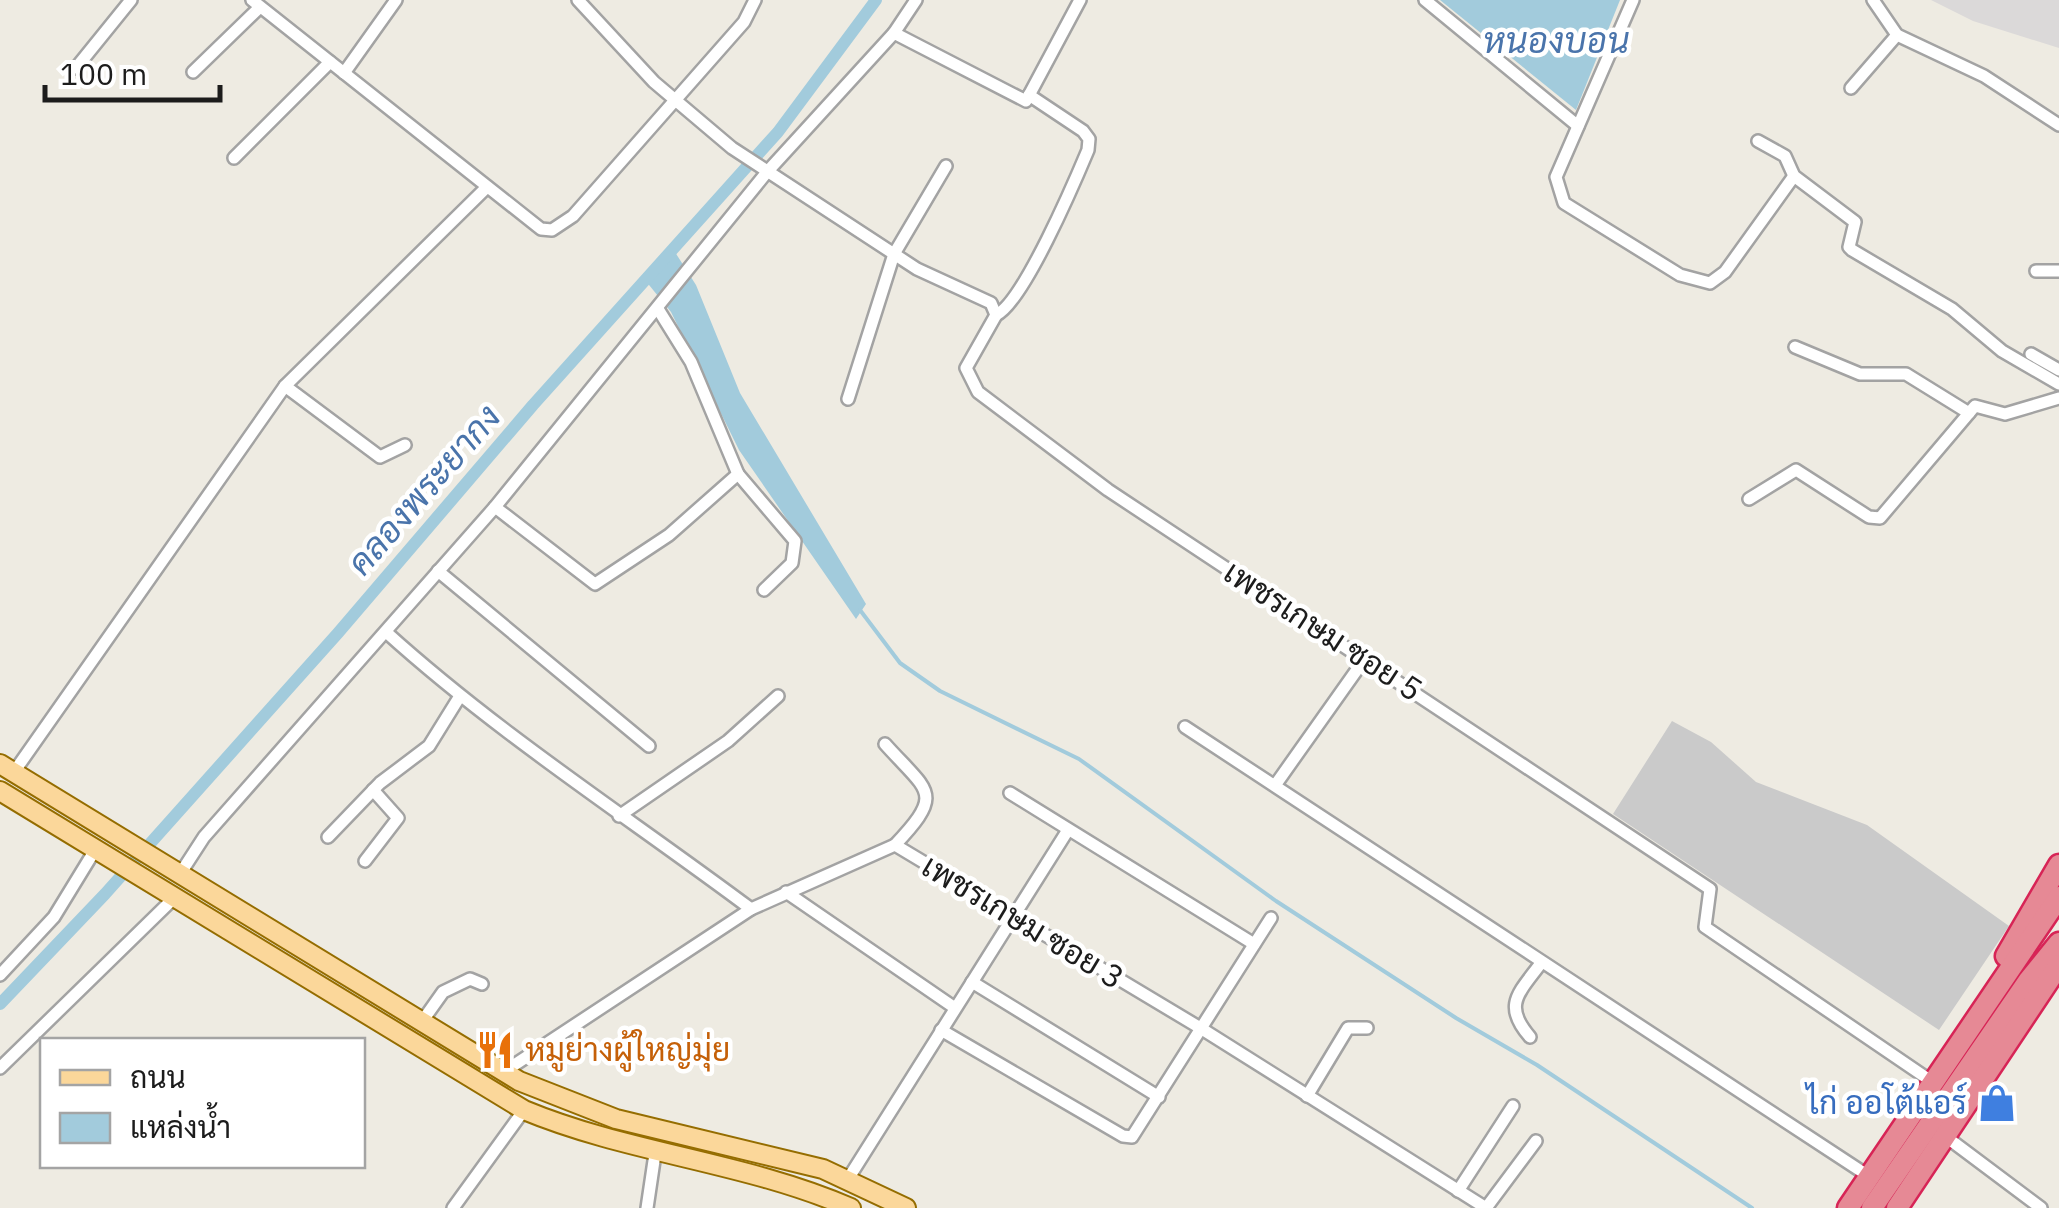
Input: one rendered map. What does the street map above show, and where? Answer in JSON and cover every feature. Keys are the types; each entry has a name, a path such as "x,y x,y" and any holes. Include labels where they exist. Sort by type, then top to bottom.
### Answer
{"highway":[{"path":"1948,1064 2059,865"},
{"path":"1848,1208 2059,897"},
{"path":"1872,1208 2028,980 2059,943"},
{"path":"1907,1204 1946,1136 2059,965"}],"main road":[{"path":"7,768 502,1072 606,1116 765,1152 848,1179 906,1208"},
{"path":"0,791 524,1110 655,1154 794,1186 851,1208"}],"street":[{"path":"76,68 131,0"},
{"path":"344,73 396,0"},
{"path":"578,0 676,100 732,148 894,254 981,295 996,315"},
{"path":"194,72 256,3 486,188 540,229 552,230 573,216 676,100 744,22 755,0"},
{"path":"177,872 495,507 689,270 765,170 894,33 916,0"},
{"path":"1029,95 1080,0"},
{"path":"1425,0 1578,126"},
{"path":"1633,0 1556,177 1558,195 1564,203 1656,261 1702,284 1720,278 1794,176"},
{"path":"1873,0 1898,34 1984,76 2059,125"},
{"name":"เพชรเกษม ซอย 5","path":"894,33 1026,101 1029,95 1089,138 1088,150 1031,269 1005,311 996,315 968,358 968,376 978,392 1123,500 1366,656 1710,889 1705,920 1714,934 1934,1083"},
{"path":"1851,88 1898,34"},
{"path":"234,158 330,62"},
{"path":"1758,141 1785,156 1794,176 1855,222 1849,247 1852,250 1952,310 2002,351 2059,384"},
{"path":"848,399 894,254 946,166"},
{"path":"7,768 285,386 486,188"},
{"path":"2036,272 2059,271"},
{"path":"658,308 691,362 738,474 795,540 792,563 764,590"},
{"path":"1795,347 1860,374 1906,374 1972,410 2005,414 2059,398"},
{"path":"2031,354 2059,370"},
{"path":"285,386 380,458 405,445"},
{"path":"1749,499 1766,492 1788,473 1802,471 1870,517 1880,518 1972,410"},
{"path":"495,507 595,584 669,535 738,474"},
{"path":"438,571 649,746"},
{"path":"386,632 460,696 751,909"},
{"path":"1276,784 1366,656"},
{"path":"328,837 373,790 429,746 460,696"},
{"path":"619,816 728,741 778,696"},
{"path":"1185,727 1870,1177"},
{"path":"885,744 925,790 928,800 920,819 895,845"},
{"path":"365,861 398,818 373,790"},
{"path":"1010,793 1254,944"},
{"path":"848,1179 1068,830"},
{"name":"เพชรเกษม ซอย 3","path":"502,1072 751,909 895,845 1202,1030 1486,1208"},
{"path":"0,975 54,917 102,855"},
{"path":"786,892 955,1008"},
{"path":"0,1068 166,895"},
{"path":"941,1030 1128,1138 1159,1098 1271,918"},
{"path":"1530,1037 1514,1019 1514,1008 1541,963"},
{"path":"421,1023 447,988 470,979 482,984"},
{"path":"972,982 1159,1098"},
{"path":"1307,1096 1339,1036 1348,1028 1367,1028"},
{"path":"1458,1190 1513,1106"},
{"path":"453,1208 524,1110"},
{"path":"1946,1136 2041,1208"},
{"path":"1486,1208 1536,1141"},
{"path":"647,1208 655,1154"}],"shaded area":[{"path":"1931,0 2059,0 2059,48 1973,21"},
{"path":"1672,721 1711,742 1756,782 1867,825 2009,926 1939,1030 1613,814"}],"water":[{"name":"หนองบอน","path":"1440,0 1620,0 1576,110"},
{"path":"673,249 696,285 740,393 866,604 856,619 739,450 671,312 645,280"}],"waterway":[{"name":"คลองพระยากง","path":"0,1004 105,894 338,633 533,405 778,132 876,0"},
{"path":"860,610 900,663 940,691 1079,759 1276,901 1456,1018 1537,1065 1752,1208"}],"place":[{"name":"หมูย่างผู้ใหญ่มุ่ย","path":"495,1050"},
{"name":"ไก่ ออโต้แอร์","path":"1997,1103"}]}
